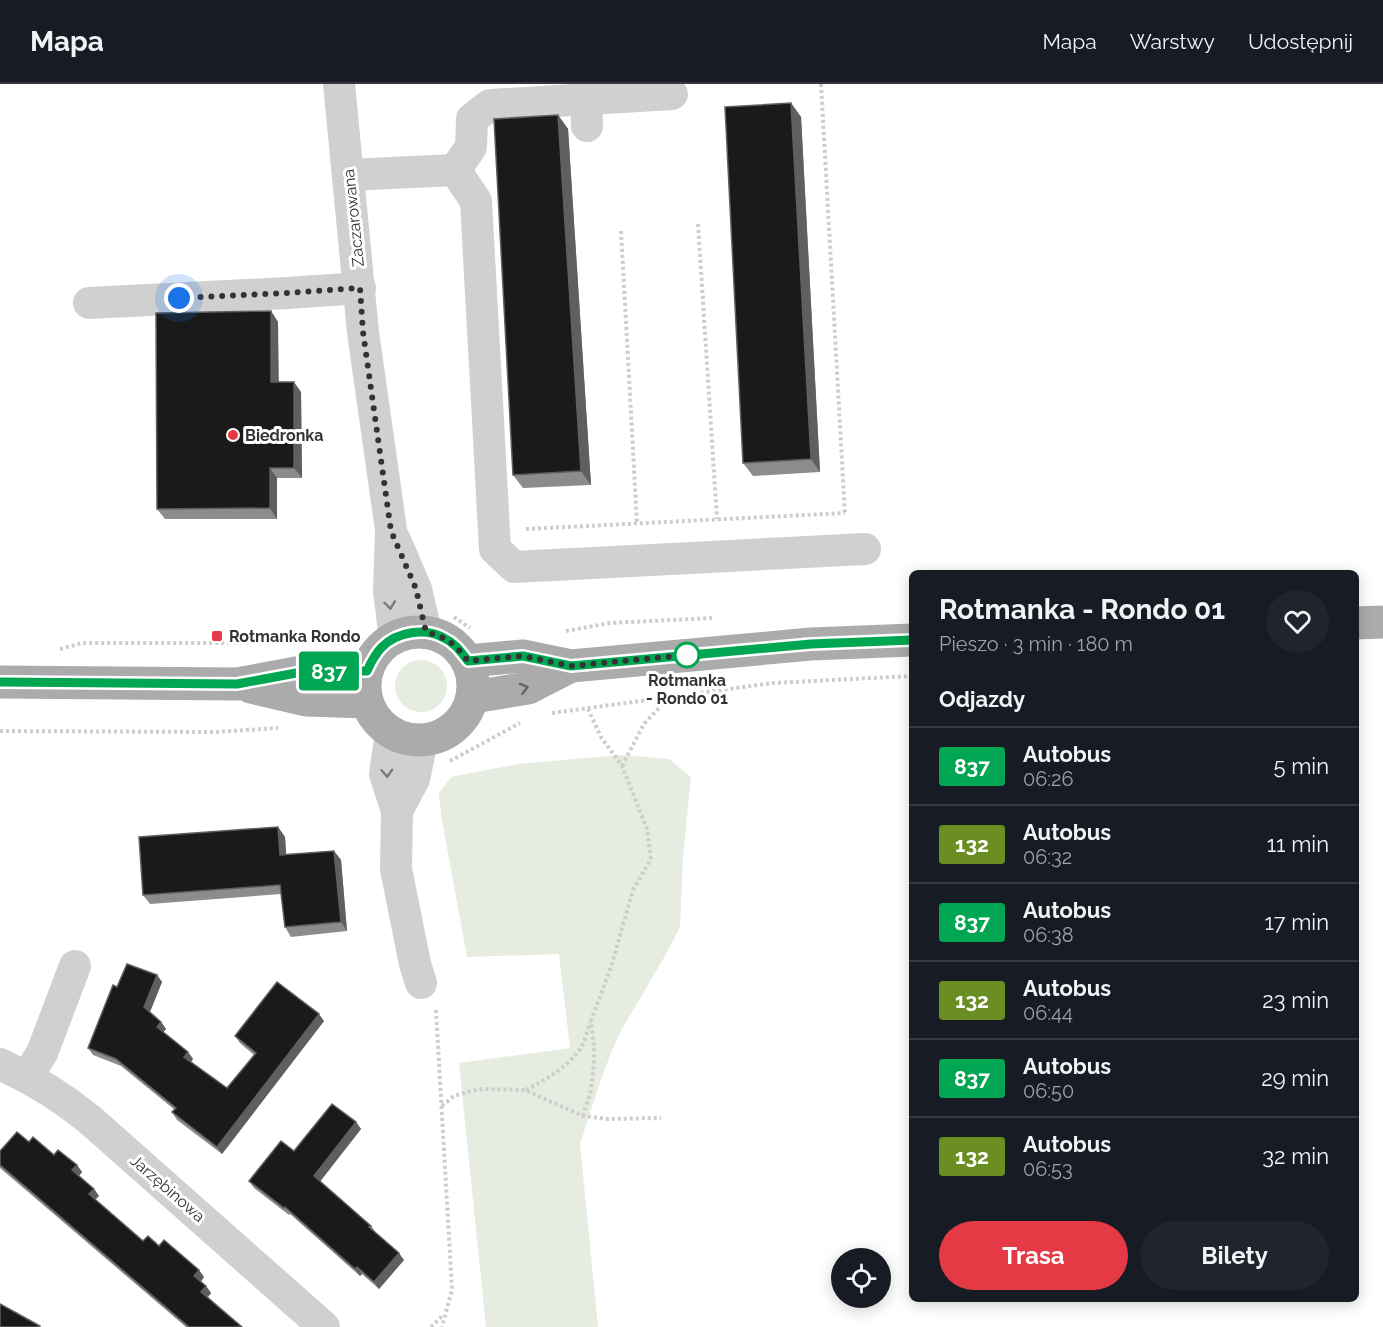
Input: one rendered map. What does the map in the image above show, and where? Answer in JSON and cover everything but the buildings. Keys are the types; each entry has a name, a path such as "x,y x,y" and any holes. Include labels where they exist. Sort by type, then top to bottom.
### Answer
{"main road":[{"path":"1359,623 1383,622"},
{"path":"473,648 473,697 467,714 455,728 440,737 407,737 377,719 367,687 373,657 382,646 424,628 458,647 473,648 523,656 571,666 811,644 909,640"},
{"path":"473,697 528,688 571,666"},
{"path":"0,682 237,684 307,671 367,687"}],"street":[{"name":"Zaczarowana","path":"339,84 363,332 391,531 416,589 424,628"},
{"path":"455,170 471,147 472,118 490,105 586,113 672,94"},
{"path":"348,175 455,170"},
{"path":"455,170 476,201 495,549 514,567 856,549"},
{"path":"89,303 360,288"},
{"path":"397,811 414,779 407,737"},
{"path":"407,737 385,774 397,811 396,869 415,964 428,994"},
{"path":"13,1071 42,1053 75,966"},
{"name":"Jarzębinowa","path":"13,1071 63,1098 89,1119 324,1327"}],"path":[{"path":"821,84 845,513 856,549"},
{"path":"698,224 717,519"},
{"path":"621,231 637,523"},
{"path":"520,529 845,513"},
{"path":"565,631 610,623 724,618"},
{"path":"424,628 473,648"},
{"path":"53,651 82,643 271,643"},
{"path":"544,714 773,684 909,676"},
{"path":"622,766 644,724 669,697"},
{"path":"525,1090 555,1075 581,1048 611,967 633,890 651,859 647,829 622,766 601,737 588,709"},
{"path":"414,779 427,781 440,767 522,721"},
{"path":"0,731 216,732 284,728"},
{"path":"428,994 441,1107 452,1290 442,1327"},
{"path":"583,1116 591,1090 594,1062 591,1021"},
{"path":"441,1107 454,1096 471,1091 525,1090 583,1116 607,1119 661,1118"},
{"path":"431,1327 447,1309"}],"shaded area":[{"path":"416,660 426,660 440,667 447,686 440,705 426,712 416,712 406,708 399,701 395,691 395,681 399,671 406,664"},
{"path":"620,755 669,759 691,777 683,856 680,927 612,1050 580,1144 598,1327 486,1327 459,1063 570,1048 559,954 467,957 439,793 451,777 518,764"}],"bus line":[{"name":"837","path":"0,682 237,684 307,671 367,671 373,657 382,646 410,633 426,632 443,637 458,647 468,661 523,656 571,666 811,644 909,640"}],"place":[{"name":"Biedronka","path":"233,435"},
{"name":"Rotmanka Rondo","path":"217,636"},
{"name":"Rotmanka - Rondo 01","path":"687,655"}],"route":[{"path":"179,298 360,288 363,332 391,531 416,589 426,632 443,637 458,647 468,661 523,656 571,666 687,655"}]}
